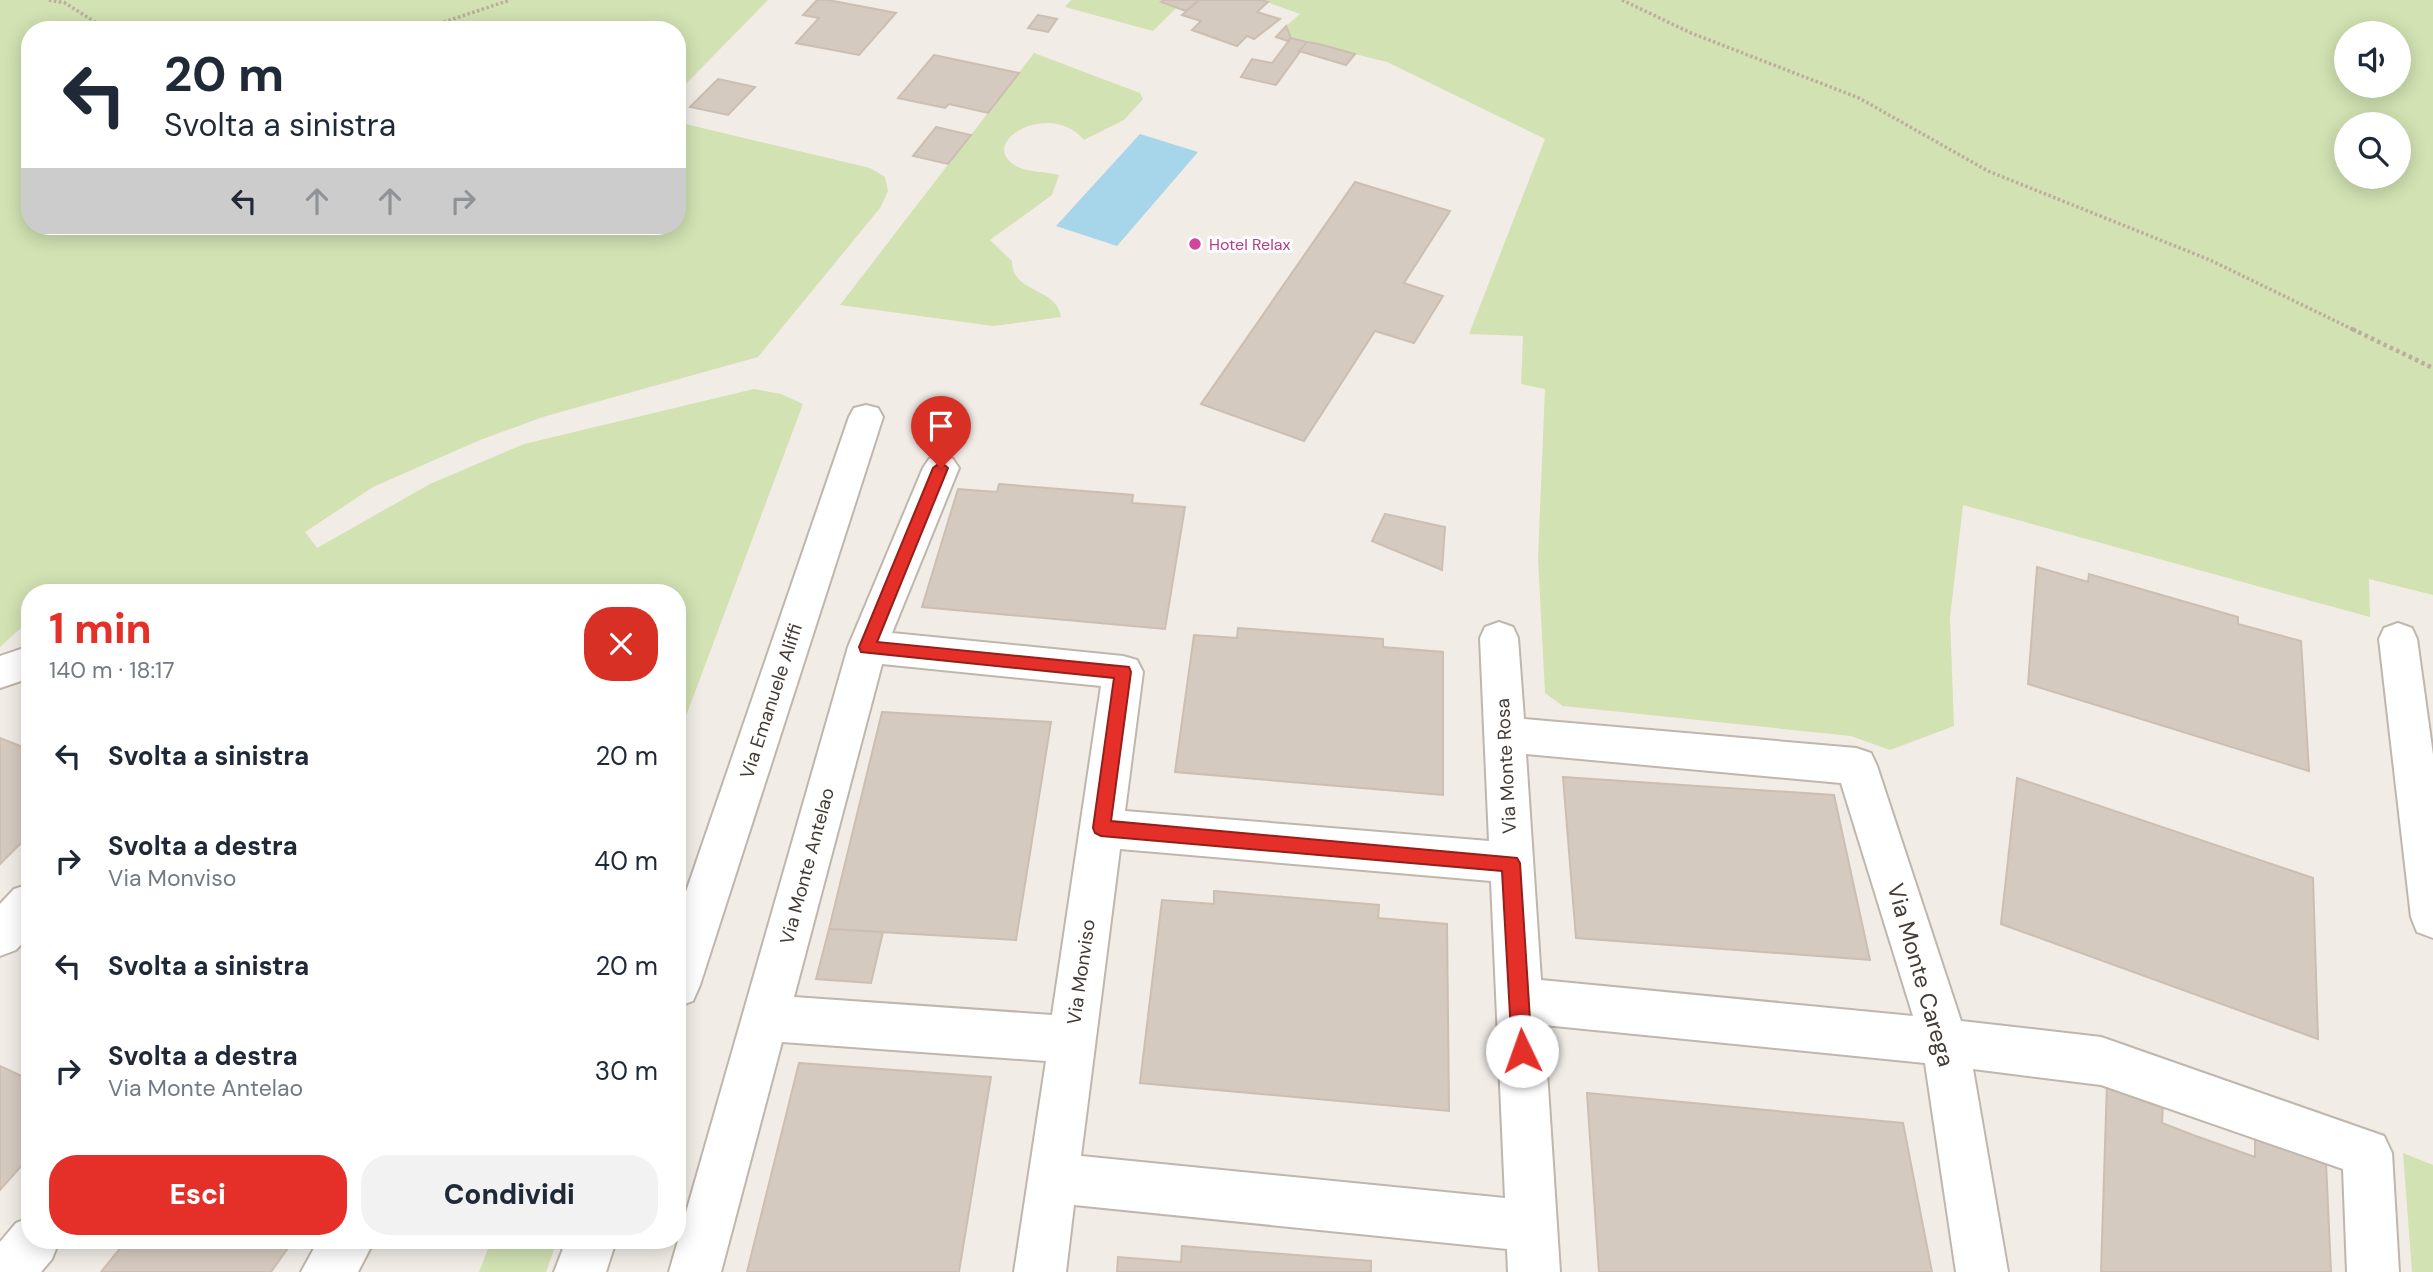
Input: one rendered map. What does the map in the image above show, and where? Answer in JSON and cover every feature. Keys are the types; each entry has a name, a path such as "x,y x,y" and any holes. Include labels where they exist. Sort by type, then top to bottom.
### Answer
{"street":[{"name":"Via Emanuele Aliffi","path":"687,922 866,417"},
{"name":"Via Monte Antelao","path":"695,1272 867,647 941,468"},
{"name":"Via Monte Rosa","path":"1499,638 1532,1249"},
{"path":"2398,639 2425,793 2433,918"},
{"name":"Via Monviso","path":"867,647 1123,672 1040,1272"},
{"path":"0,673 21,665"},
{"name":"Via Monte Carega","path":"1505,734 1856,766 1945,1042 1982,1272"},
{"path":"1101,828 1511,863"},
{"path":"0,935 21,913"},
{"path":"1519,1000 1945,1042 2101,1061 2367,1153 2373,1272"},
{"path":"765,1018 1072,1041"},
{"path":"1053,1178 1532,1249"},
{"path":"8,1272 27,1249"},
{"path":"327,1272 343,1249"},
{"path":"580,1272 588,1249"}],"path":[{"path":"49,0 65,4 93,21"},
{"path":"447,21 510,0"},
{"path":"1622,0 1691,33 1859,97 1988,171 2210,260 2433,368"}],"green space":[{"path":"0,0 768,0 686,84 686,21 21,21 21,235 686,235 686,124 870,168 885,177 888,191 880,208 758,357 546,416 480,440 373,487 305,532 317,548 430,484 524,444 754,389 781,394 803,404 686,716 686,584 21,584 21,628 0,647"},
{"path":"1071,0 1164,0 1162,3 1176,8 1153,31 1065,7"},
{"path":"1261,0 2433,0 2433,595 2369,579 2370,617 1963,505 1950,618 1954,726 1890,750 1851,736 1563,706 1545,693 1538,558 1545,389 1521,384 1523,336 1469,334 1545,139 1387,62 1291,38 1286,26 1300,14"},
{"path":"1034,53 1140,93 1143,99 1124,120 1084,140 1070,128 1054,123 1037,124 1011,136 1005,146 1006,156 1016,166 1059,175 1052,195 990,240 1012,261 1019,279 1052,300 1061,317 993,326 840,305"},
{"path":"2403,1153 2433,1165 2433,1272 2412,1272"},
{"path":"488,1249 554,1249 546,1272 479,1272"}],"water":[{"path":"1140,134 1198,152 1117,246 1056,226"}],"building":[{"path":"817,0 896,13 859,55 796,43 819,18 803,15"},
{"path":"1199,0 1186,11 1161,2"},
{"path":"1199,0 1261,0 1268,2 1257,12 1280,19 1254,39 1247,36 1237,46 1192,30 1201,21 1182,15"},
{"path":"1038,15 1057,19 1048,32 1028,28"},
{"path":"1286,26 1291,38 1288,41 1276,37"},
{"path":"1291,38 1307,42 1276,85 1241,77 1252,59 1272,63"},
{"path":"1307,42 1355,54 1346,65 1299,51"},
{"path":"934,55 1019,73 988,113 949,104 945,108 898,98"},
{"path":"718,79 755,87 728,115 690,107"},
{"path":"936,127 971,135 948,164 913,156"},
{"path":"1355,182 1450,211 1404,283 1443,296 1414,343 1375,331 1304,441 1201,404"},
{"path":"999,484 1133,495 1132,503 1185,507 1165,629 922,607 958,489 997,492"},
{"path":"1385,514 1445,527 1442,570 1372,541"},
{"path":"2037,567 2088,582 2089,574 2238,617 2238,624 2301,641 2309,771 2028,684"},
{"path":"1238,628 1383,639 1383,647 1443,652 1443,795 1175,772 1194,635 1237,638"},
{"path":"882,712 1051,722 1016,940 829,929"},
{"path":"0,738 21,746 21,843 0,864"},
{"path":"1563,777 1834,795 1870,960 1576,938"},
{"path":"2017,778 2313,878 2318,1039 2001,924"},
{"path":"1214,891 1379,905 1378,918 1447,924 1449,1111 1140,1083 1162,900 1214,904"},
{"path":"829,929 883,932 871,983 816,979"},
{"path":"799,1063 991,1077 959,1272 747,1272"},
{"path":"0,1066 21,1076 21,1166 0,1190"},
{"path":"2107,1082 2163,1103 2162,1123 2193,1135 2255,1157 2255,1137 2326,1162 2331,1272 2101,1272"},
{"path":"1587,1093 1903,1123 1932,1272 1599,1272"},
{"path":"1182,1246 1371,1261 1371,1272 1117,1272 1118,1257 1181,1262"},
{"path":"120,1249 287,1249 271,1272 101,1272"}],"place":[{"name":"Hotel Relax","path":"1195,244"}],"route":[{"path":"941,468 867,647 1123,672 1101,828 1511,863 1522,1051"}]}
